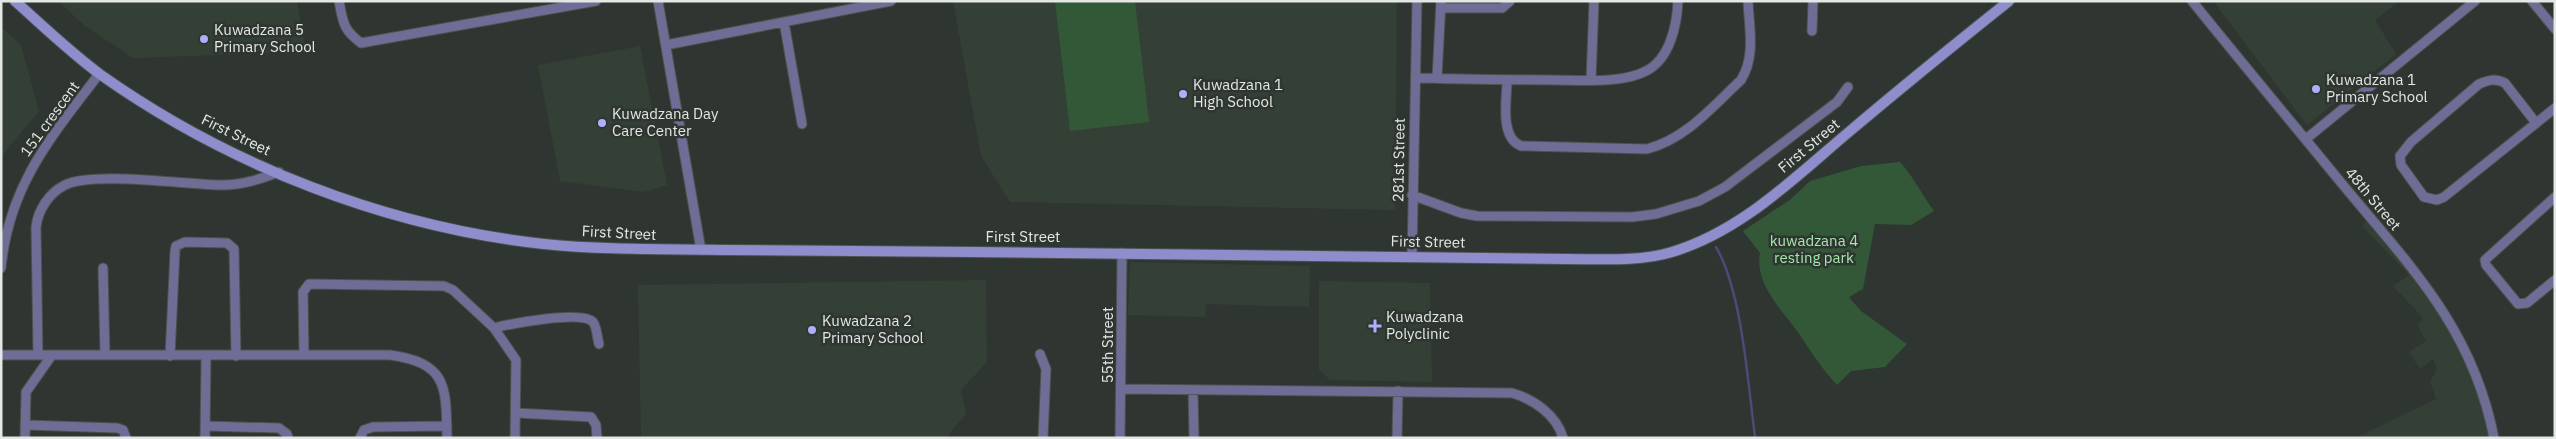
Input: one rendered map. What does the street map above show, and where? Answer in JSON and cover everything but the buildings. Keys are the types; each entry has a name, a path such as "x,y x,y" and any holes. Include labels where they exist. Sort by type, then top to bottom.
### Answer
{"street":[{"name":"First Street","path":"15,1 99,74 154,109 204,137 279,172 363,205 421,221 544,244 701,250 1622,258 1659,255 1691,245 1725,229 1768,200 2009,1"},
{"path":"339,1 344,27 349,34 361,43 569,4 596,1"},
{"path":"658,1 701,250"},
{"path":"666,45 891,1"},
{"name":"281st Street","path":"1412,257 1417,1"},
{"path":"1437,78 1441,5 1502,8 1510,1"},
{"path":"1591,80 1594,1"},
{"path":"1416,78 1591,80 1634,76 1648,71 1658,62 1672,36 1678,1"},
{"path":"1507,80 1508,132 1512,141 1521,146 1648,149 1664,145 1677,138 1742,80 1749,68 1751,53 1748,1"},
{"path":"1812,31 1813,1"},
{"name":"48th Street","path":"2192,1 2411,266 2450,319 2466,348 2478,379 2494,438"},
{"path":"2306,139 2475,1"},
{"path":"2532,1 2555,29"},
{"path":"784,22 802,124"},
{"name":"151 crescent","path":"1,268 4,242 14,206 26,176 46,144 99,74"},
{"path":"2536,123 2505,83 2498,79 2488,80 2479,84 2411,142 2400,156 2401,165 2424,197 2437,200 2444,197 2555,108"},
{"path":"1412,195 1461,213 1477,216 1632,217 1656,214 1699,201 1725,187 1837,102 1848,87"},
{"path":"38,355 37,217 43,206 56,191 65,185 83,181 120,180 223,185 247,183 279,172"},
{"path":"2555,198 2485,260 2486,265 2518,304 2527,303 2555,280"},
{"path":"170,356 174,250 176,246 185,242 227,243 234,250 236,356"},
{"name":"55th Street","path":"1120,438 1122,253"},
{"path":"103,268 105,355"},
{"path":"304,355 304,292 309,284 314,282 444,286 453,290 494,328 516,360 517,413 515,438"},
{"path":"494,328 526,320 584,318 595,326 599,344"},
{"path":"1040,354 1046,369 1043,438"},
{"path":"1,355 390,355 413,358 426,364 438,375 445,390 447,438"},
{"path":"25,438 27,388 52,355"},
{"path":"205,438 206,356"},
{"path":"1121,389 1512,393 1524,396 1549,414 1561,431 1563,438"},
{"path":"1193,390 1194,438"},
{"path":"1397,438 1398,391"},
{"path":"517,413 591,417 596,425 597,438"},
{"path":"26,424 117,428 123,430 126,438"},
{"path":"205,426 279,428 287,434 288,438"},
{"path":"360,438 364,430 373,427 447,426"}],"shaded area":[{"name":"Kuwadzana 5 Primary School","path":"58,1 297,1 306,52 133,58 85,26"},
{"name":"Kuwadzana 1 High School","path":"953,1 1397,1 1395,210 1010,202 981,156"},
{"name":"Kuwadzana 1 Primary School","path":"2213,1 2400,1 2375,20 2396,54 2307,125"},
{"path":"1,27 21,45 39,111 1,157"},
{"name":"Kuwadzana Day Care Center","path":"640,46 667,185 643,192 560,181 538,65"},
{"path":"2370,218 2408,264 2468,351 2490,438 2355,438 2436,399 2430,382 2437,369 2433,359 2420,369 2409,352 2426,341 2417,325 2423,318 2393,286 2409,275 2362,226"},
{"path":"1130,262 1310,266 1309,307 1206,304 1205,317 1128,315"},
{"name":"Kuwadzana 2 Primary School","path":"986,280 987,362 961,390 966,414 946,438 641,438 638,285"},
{"name":"Kuwadzana Polyclinic","path":"1319,281 1430,283 1432,382 1330,380 1319,370"}],"green space":[{"path":"1055,1 1135,1 1149,122 1070,131"},
{"name":"kuwadzana 4 resting park","path":"1900,162 1934,211 1911,225 1875,224 1863,289 1849,297 1861,311 1907,344 1885,367 1851,371 1837,385 1771,297 1761,276 1760,253 1743,231 1791,199 1810,181 1861,166"}],"waterway":[{"path":"1716,247 1725,266 1738,312 1755,437"}],"place":[{"name":"Kuwadzana 5 Primary School","path":"204,39"},
{"name":"Kuwadzana 1 Primary School","path":"2316,89"},
{"name":"Kuwadzana 1 High School","path":"1183,94"},
{"name":"Kuwadzana Day Care Center","path":"602,123"},
{"name":"Kuwadzana Polyclinic","path":"1375,326"},
{"name":"Kuwadzana 2 Primary School","path":"812,330"}]}
